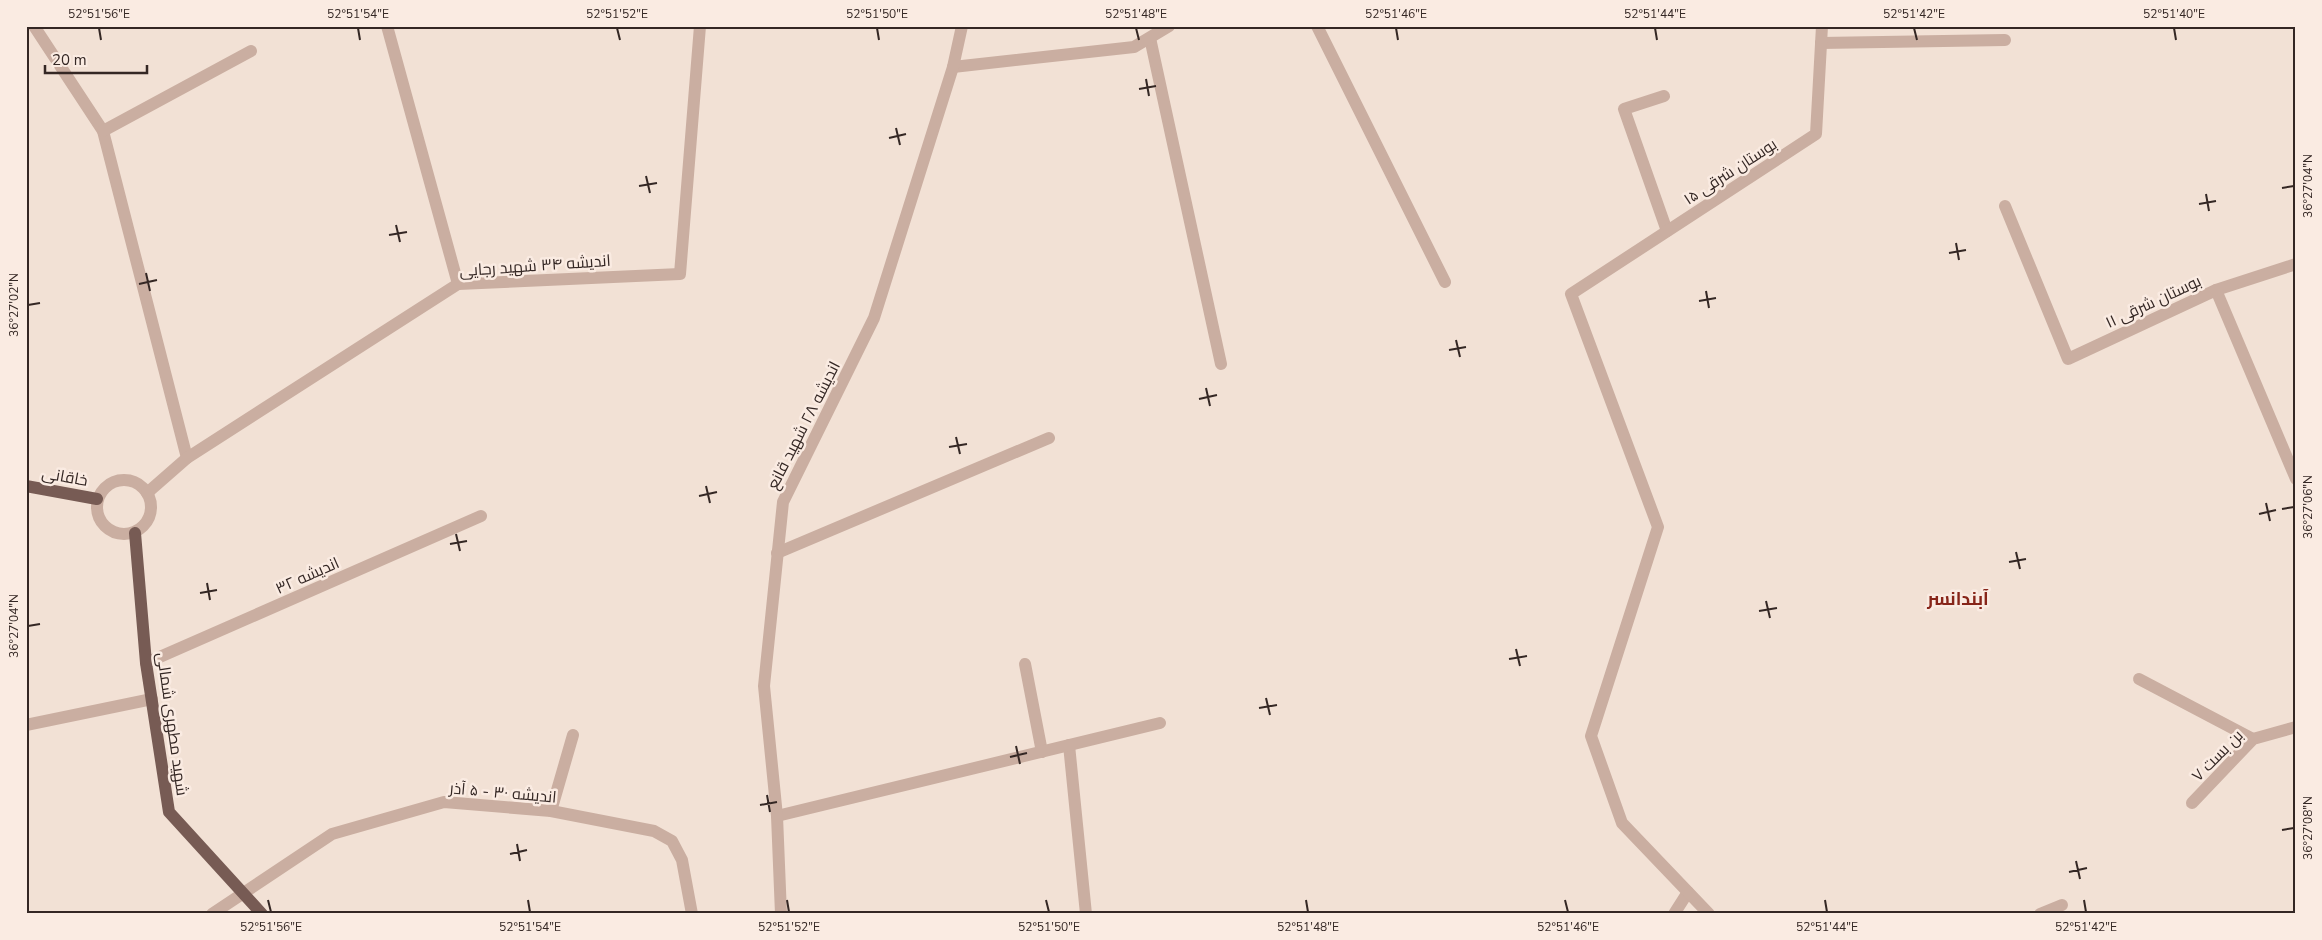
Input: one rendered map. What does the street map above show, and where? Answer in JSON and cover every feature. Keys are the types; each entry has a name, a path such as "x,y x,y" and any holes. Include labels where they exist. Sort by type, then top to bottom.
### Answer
{"main road":[{"name":"خاقانی","path":"26,486 97,499"},
{"name":"شهید مطهری شمالی","path":"134,533 146,663 169,812 262,914"}],"street":[{"path":"34,26 103,132 187,458"},
{"path":"387,26 458,284"},
{"name":"اندیشه ۳۴ شهید رجایی","path":"147,493 187,458 458,284 680,274 700,26"},
{"name":"اندیشه ۲۸ شهید قانع","path":"781,914 778,816 764,686 782,502 874,318 953,67 962,26"},
{"path":"953,67 1134,47 1168,26"},
{"path":"1317,26 1445,282"},
{"name":"بوستان شرقی ۱۵","path":"1688,892 1622,823 1590,736 1658,527 1572,294 1816,134 1822,26"},
{"path":"1150,38 1221,364"},
{"path":"1821,43 2005,40"},
{"path":"103,132 251,51"},
{"path":"1664,96 1624,109 1667,231"},
{"name":"بوستان شرقی ۱۱","path":"2005,206 2068,359 2216,290 2296,479"},
{"path":"2216,290 2296,264"},
{"path":"777,553 1049,438"},
{"path":"120,480 136,483 147,493 152,508 147,523 134,533 119,535 105,528 97,515 97,499 106,486 120,480"},
{"name":"اندیشه ۳۲","path":"146,663 481,516"},
{"path":"1025,664 1042,752"},
{"path":"2139,679 2253,739"},
{"path":"26,725 152,699"},
{"path":"778,816 1160,723"},
{"name":"بن بست ۷","path":"2192,803 2253,739 2296,727"},
{"path":"551,811 573,735"},
{"path":"1069,745 1086,914"},
{"name":"اندیشه ۳۰ - ۵ آذر","path":"212,914 332,834 444,802 551,811 654,831 672,842 682,860 692,914"},
{"path":"1674,914 1688,892 1708,914"},
{"path":"2040,914 2062,905"}],"district":[{"name":"آبندانسر","path":"1958,599"}]}
